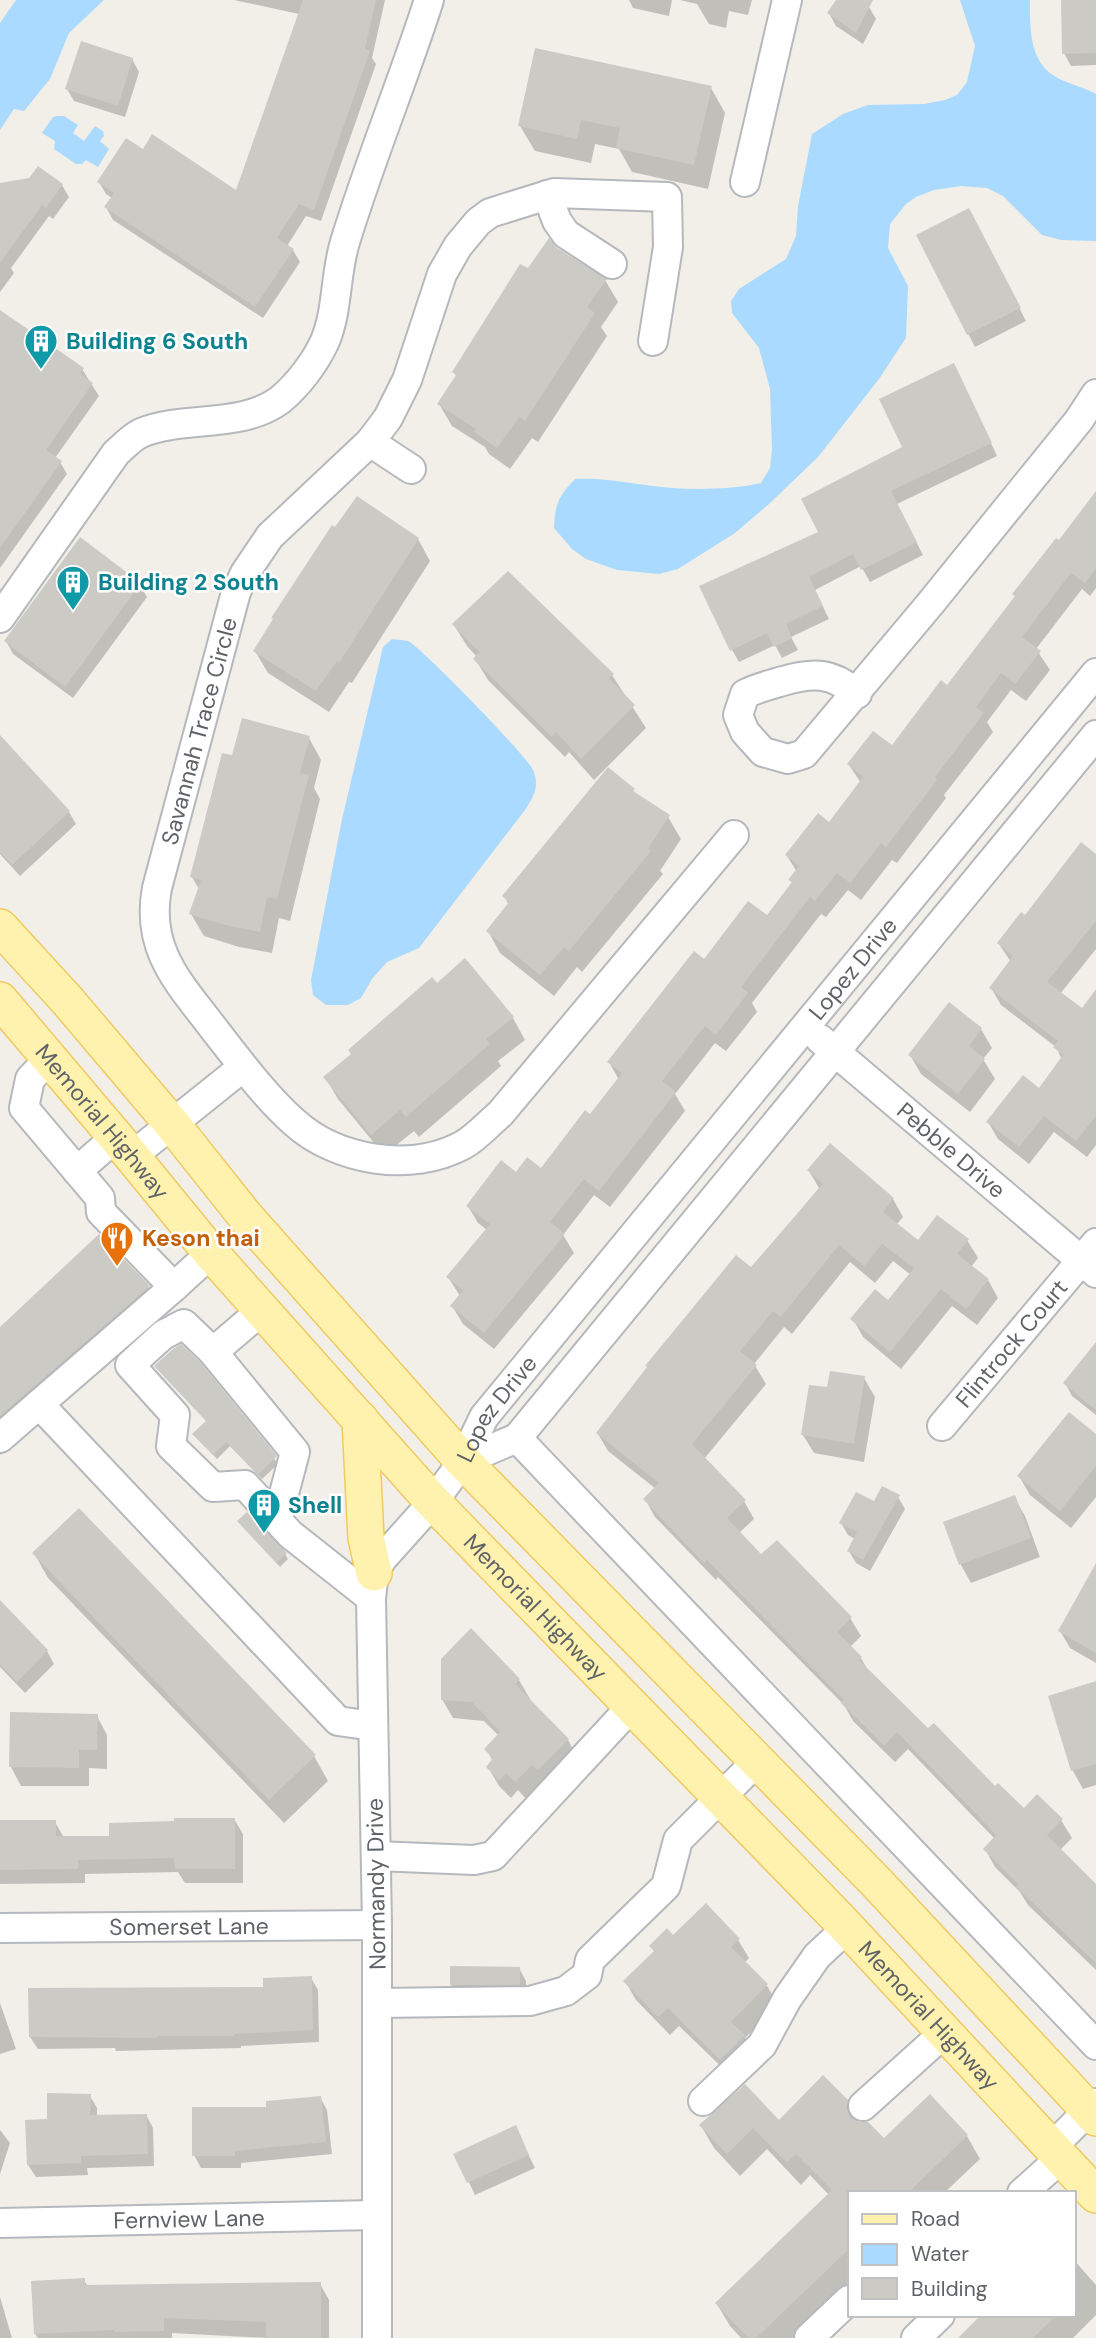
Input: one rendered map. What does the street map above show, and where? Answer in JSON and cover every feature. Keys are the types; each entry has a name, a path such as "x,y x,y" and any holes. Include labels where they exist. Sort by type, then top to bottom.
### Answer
{"main road":[{"path":"0,927 67,1000 246,1217 463,1461 877,1883 1094,2111"},
{"name":"Memorial Highway","path":"0,1000 261,1311 433,1502 847,1928 1096,2195"},
{"path":"360,1419 366,1538 372,1586"}],"street":[{"path":"0,618 116,453 129,440 141,433 164,427 264,409 287,393 314,361 328,330 348,232 429,0"},
{"path":"745,182 787,0"},
{"name":"Savannah Trace Circle","path":"653,341 668,247 667,197 554,193 490,213 462,240 436,289 407,380 388,418 370,442 286,520 264,545 245,573 236,593 157,888 154,924 161,953 179,983 243,1067 295,1123 332,1147 382,1160 422,1160 464,1145 499,1114 734,835"},
{"path":"547,195 566,234 612,264"},
{"path":"857,694 1096,394"},
{"path":"370,442 411,469"},
{"name":"Lopez Drive","path":"463,1461 484,1417 1096,673"},
{"name":"Lopez Drive","path":"463,1461 517,1438 1096,735"},
{"name":"Pebble Drive","path":"805,1027 1091,1259"},
{"path":"50,1058 30,1079 24,1108 100,1198 101,1212 174,1287"},
{"path":"77,1171 172,1124 243,1067"},
{"path":"0,1438 211,1253"},
{"name":"Flintrock Court","path":"942,1426 1091,1259"},
{"path":"213,1352 261,1311"},
{"path":"277,1520 295,1451 213,1352 184,1324 163,1335 130,1365 175,1416 171,1446 213,1487 245,1485 277,1520 290,1534 372,1586 393,1546 433,1502 463,1461"},
{"path":"39,1404 338,1721 373,1726"},
{"path":"517,1438 1096,2045"},
{"name":"Normandy Drive","path":"372,1586 377,1925 377,2338"},
{"path":"376,1856 474,1860 494,1856 632,1706"},
{"path":"377,2003 530,2001 566,1992 587,1975 590,1960 666,1886 678,1840 719,1796 757,1761"},
{"name":"Somerset Lane","path":"0,1928 377,1925"},
{"path":"703,2101 762,2045 787,1999 817,1956 847,1928"},
{"path":"863,2106 945,2032"},
{"path":"1024,2191 1094,2111"},
{"name":"Fernview Lane","path":"0,2223 376,2215"},
{"path":"809,2338 848,2301"},
{"path":"916,2338 938,2317"}],"water":[{"path":"16,0 104,0 69,33 50,79 24,111 14,109 0,130 0,23"},
{"path":"960,0 1030,0 1032,40 1043,66 1055,76 1096,94 1096,241 1061,240 1042,235 1003,196 987,188 961,186 934,190 916,197 906,204 890,224 888,248 908,286 906,338 879,379 818,457 735,533 678,569 659,574 617,570 586,559 572,549 554,528 558,501 575,479 695,489 761,483 770,468 772,450 770,389 759,348 732,313 731,301 739,289 786,259 796,236 798,206 812,134 843,114 868,105 924,104 945,100 957,95 967,82 975,46"},
{"path":"64,116 78,125 73,133 84,141 95,126 103,131 104,136 100,141 109,149 98,167 86,160 82,164 76,164 54,149 55,141 42,133 53,117"},
{"path":"392,639 408,641 417,647 473,702 527,761 533,770 536,786 525,810 419,948 387,962 372,979 361,998 348,1005 326,1005 313,995 311,980 342,819 383,647"}],"building":[{"path":"303,0 376,0 365,49 370,51 314,210 299,204 277,238 294,249 255,307 104,207 114,193 97,182 126,138 143,149 152,134 236,190"},
{"path":"836,0 873,0 856,33 827,13"},
{"path":"1061,0 1096,0 1096,53 1062,54"},
{"path":"81,41 133,58 118,106 65,89"},
{"path":"535,48 712,86 694,165 616,148 620,128 581,120 577,139 518,126"},
{"path":"38,166 63,184 46,208 42,205 0,263 0,183 29,178"},
{"path":"969,208 1021,308 967,335 916,235"},
{"path":"549,238 557,248 607,279 587,307 595,313 525,421 519,417 497,448 474,432 476,429 437,404 456,375 452,372 520,264 528,268"},
{"path":"0,310 84,368 80,374 93,383 46,450 62,461 0,548"},
{"path":"954,363 992,443 891,491 917,542 861,570 853,554 809,577 823,606 786,624 792,638 774,647 767,633 730,651 699,586 818,532 801,499 902,447 879,399"},
{"path":"1096,491 1096,568 1085,583 1071,573 1022,637 1041,651 1015,684 1001,673 976,707 984,713 886,847 881,843 850,883 837,873 815,901 810,897 741,987 748,993 716,1035 705,1026 662,1081 676,1092 599,1191 584,1179 550,1222 565,1234 484,1333 450,1306 463,1290 446,1277 490,1224 466,1206 501,1160 516,1172 527,1157 541,1168 585,1110 590,1114 622,1073 607,1062 694,951 704,959 748,901 767,915 792,882 788,880 799,866 785,855 818,813 829,822 863,777 847,764 873,731 892,745 941,680 947,685 1015,596 1012,594 1056,538 1059,540"},
{"path":"357,496 419,538 339,663 337,661 316,691 253,651 273,619 271,618 332,525 335,527"},
{"name":"Building 2 South","path":"80,537 141,583 65,687 4,641"},
{"path":"508,571 614,674 609,678 635,705 581,759 556,732 552,737 473,659 479,652 452,624"},
{"path":"242,718 310,736 300,773 309,775 277,899 267,897 260,932 189,914 201,880 190,877 222,753 232,755"},
{"path":"0,735 70,811 12,865 0,852"},
{"path":"608,767 635,789 633,791 670,815 648,849 651,851 569,951 564,947 540,975 486,931 509,902 502,896"},
{"path":"1081,842 1096,854 1096,921 1047,982 1082,1008 1096,989 1096,1116 1076,1141 1044,1116 1019,1147 986,1122 1023,1075 1039,1088 1063,1055 1053,1047 1058,1041 989,988 1013,956 997,943 1021,912 1025,915"},
{"path":"465,958 514,1017 486,1039 490,1044 406,1117 400,1110 371,1135 323,1077 351,1054 348,1050 432,977 437,983"},
{"path":"949,1002 982,1028 969,1046 985,1059 958,1094 908,1055"},
{"path":"830,1143 894,1198 883,1212 918,1240 937,1215 969,1239 957,1254 989,1279 966,1309 941,1289 890,1352 850,1319 875,1289 888,1300 914,1268 882,1244 864,1266 839,1245 781,1317 773,1311 740,1351 757,1365 692,1444 746,1500 727,1518 761,1554 777,1540 852,1617 837,1632 862,1657 859,1660 928,1728 934,1723 995,1786 998,1783 1024,1808 1037,1794 1063,1819 1047,1835 1096,1884 1096,1963 1016,1887 1018,1884 983,1849 996,1835 897,1732 884,1746 841,1703 844,1700 707,1560 704,1563 643,1499 659,1483 596,1433 647,1367 645,1366 736,1255 751,1267 823,1184 807,1170"},
{"path":"99,1234 150,1286 0,1416 0,1327"},
{"path":"1096,1342 1096,1410 1063,1383"},
{"name":"Shell","path":"181,1344 201,1363 277,1456 258,1475 226,1442 213,1455 192,1434 206,1421 154,1366"},
{"path":"830,1371 865,1376 854,1444 801,1435 809,1385 827,1387"},
{"path":"1069,1412 1096,1434 1096,1466 1060,1511 1017,1476"},
{"path":"882,1486 900,1495 863,1560 847,1551 857,1532 839,1523 856,1492 874,1501"},
{"path":"1015,1495 1031,1538 959,1565 943,1522"},
{"path":"79,1508 316,1755 269,1800 32,1553"},
{"name":"Shell","path":"247,1512 287,1553 276,1563 237,1521"},
{"path":"1096,1563 1096,1653 1058,1631"},
{"path":"0,1600 48,1650 17,1682 0,1664"},
{"path":"471,1628 520,1679 515,1684 569,1739 538,1770 532,1765 515,1782 506,1773 499,1780 486,1767 493,1758 484,1749 500,1732 472,1702 441,1700 441,1659"},
{"path":"1096,1681 1096,1764 1071,1771 1048,1696"},
{"path":"10,1712 98,1714 97,1750 79,1750 79,1768 9,1767"},
{"path":"174,1818 235,1818 235,1869 175,1869 174,1858 78,1860 78,1869 0,1870 0,1820 56,1820 56,1836 109,1836 109,1823 174,1821"},
{"path":"706,1903 740,1939 731,1947 768,1984 731,2022 745,2035 720,2060 668,2008 658,2017 623,1981 654,1951 649,1946 667,1928 673,1935"},
{"path":"450,1966 520,1967 520,1985 450,1985"},
{"path":"312,1976 313,2030 157,2038 29,2037 28,1988 263,1987 263,1978"},
{"path":"823,2075 848,2100 847,2109 851,2118 868,2122 884,2138 930,2094 968,2135 910,2191 848,2191 848,2250 756,2338 748,2338 715,2303 832,2190 796,2154 787,2163 753,2128 727,2154 699,2125 745,2084 779,2120"},
{"path":"47,2093 91,2094 90,2115 147,2114 148,2154 81,2156 81,2163 27,2165 25,2120 47,2119"},
{"path":"321,2096 326,2142 235,2151 235,2156 192,2156 192,2107 266,2107 266,2101"},
{"path":"516,2125 529,2155 467,2183 453,2154"},
{"path":"85,2278 85,2285 321,2282 321,2338 266,2338 266,2322 164,2318 164,2331 114,2330 34,2334 31,2281"},
{"path":"979,2317 1055,2317 1033,2338 958,2338"}],"place":[{"name":"Building 6 South","path":"41,371"},
{"name":"Building 2 South","path":"73,612"},
{"name":"Keson thai","path":"117,1268"},
{"name":"Shell","path":"264,1535"}]}
